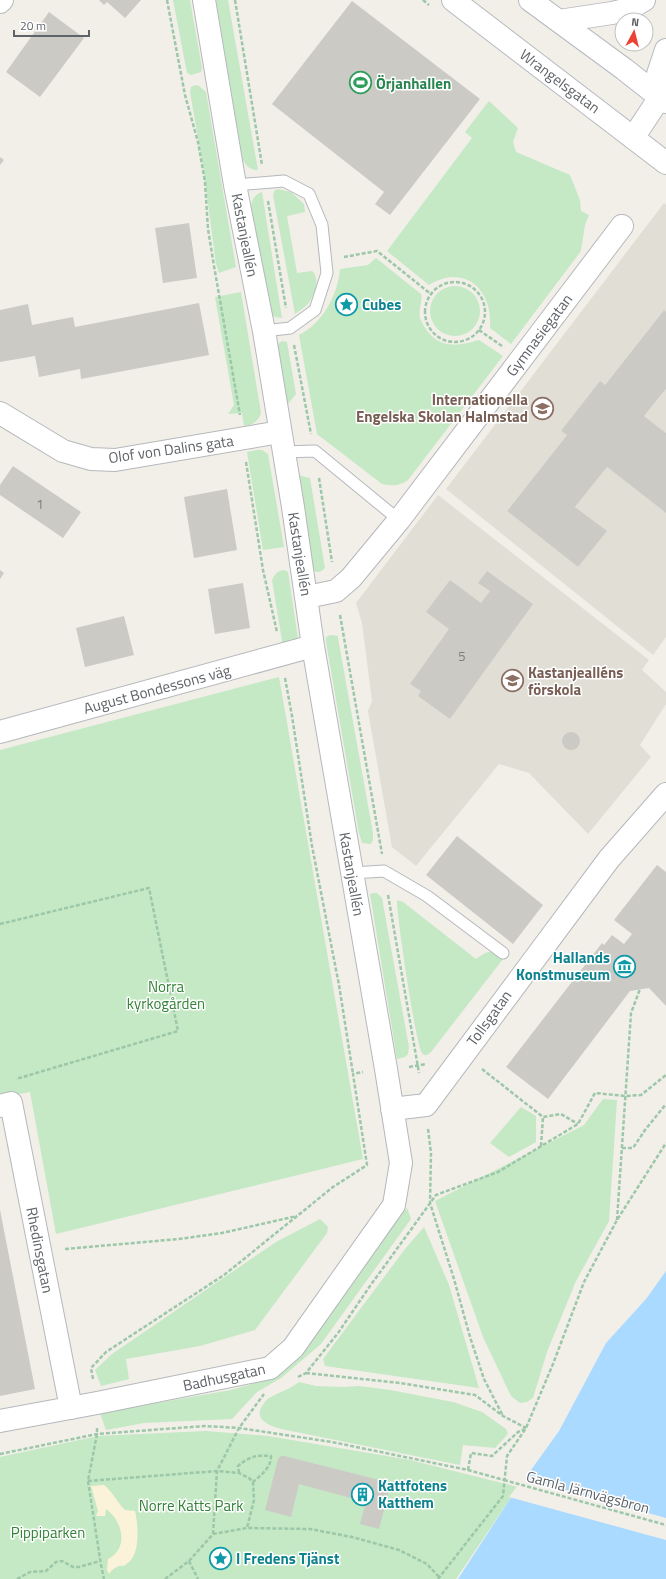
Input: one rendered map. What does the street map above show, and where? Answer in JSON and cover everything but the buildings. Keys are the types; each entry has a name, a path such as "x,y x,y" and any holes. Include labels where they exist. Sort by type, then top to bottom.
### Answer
{"street":[{"name":"Kastanjeallén","path":"204,0 236,185 264,331 314,646 392,1109"},
{"name":"Wrangelsgatan","path":"453,0 666,163"},
{"path":"530,0 664,98"},
{"path":"560,21 612,13 628,9 644,0"},
{"path":"664,98 658,74 666,50"},
{"path":"633,138 664,98"},
{"name":"Gymnasiegatan","path":"307,598 336,591 351,578 399,520 622,226"},
{"name":"Olof von Dalins gata","path":"0,413 63,451 92,459 115,460 282,442"},
{"name":"August Bondessons väg","path":"0,732 314,646"},
{"name":"Tollsgatan","path":"426,1105 609,859 666,794"},
{"name":"Rhedinsgatan","path":"0,1106 11,1103 71,1408"},
{"path":"392,1109 426,1105"},
{"name":"Badhusgatan","path":"0,1421 270,1368 293,1348 394,1205 401,1163 392,1109"}],"lane":[{"path":"236,185 284,181 309,194 322,225 327,273 315,310 290,328 264,331"},
{"path":"282,442 315,451 399,520"},
{"path":"352,873 384,871 427,896 503,953"}],"path":[{"path":"167,0 185,96 198,142 205,182 208,229 240,417"},
{"path":"235,0 279,273 315,451 336,591 426,1105 431,1153 430,1204 484,1379 503,1416"},
{"path":"326,261 377,251 432,295"},
{"path":"445,284 465,284 474,289 481,296 485,306 484,320 477,333 470,339 461,342 451,342 442,339 434,333 429,326 426,317 426,307 432,295 436,290 445,284"},
{"path":"246,460 264,570 278,635"},
{"path":"104,1579 88,1481 97,1434 96,1403 91,1368 106,1352 224,1275 333,1187 367,1165 339,985 312,846 284,674"},
{"path":"0,924 149,888 178,1032 15,1079"},
{"path":"617,1220 631,1012 640,989"},
{"path":"481,1068 543,1117 561,1114 578,1124"},
{"path":"353,1074 386,1069"},
{"path":"292,1379 306,1373 338,1332 436,1196 498,1172 578,1124 595,1093 641,1096 666,1075"},
{"path":"622,1148 633,1148 645,1130 666,1104"},
{"path":"542,1146 543,1117"},
{"path":"213,1534 247,1528 310,1529 352,1537 398,1550 427,1564 439,1578 503,1496 507,1456 526,1428 553,1364 584,1282 617,1220 666,1143"},
{"path":"40,1251 179,1239 222,1233 299,1215"},
{"path":"306,1373 400,1383 475,1395 503,1416 526,1428"},
{"path":"165,1579 189,1561 213,1534 217,1471 239,1428 266,1392"},
{"name":"Gamla Järnvägsbron","path":"0,1454 97,1434 205,1426 239,1428 332,1442 468,1470 666,1525"},
{"path":"468,1470 471,1453 492,1456 518,1432 526,1428"},
{"path":"239,1473 238,1466 250,1457 257,1455 271,1456 271,1462 268,1468 253,1482"},
{"path":"88,1481 217,1471 239,1473 253,1482 254,1500 247,1528"},
{"path":"17,1579 30,1572 46,1570 56,1562 62,1561 74,1567 78,1567 100,1561"},
{"path":"189,1561 198,1579"}],"shaded area":[{"name":"Internationella Engelska Skolan Halmstad","path":"664,203 666,205 666,312 663,311 605,385 561,431 567,435 507,511 578,567 606,531 575,507 607,467 666,513 666,637 653,655 446,489"},
{"path":"666,389 666,433 644,416"},
{"name":"Kastanjealléns förskola","path":"438,495 649,660 642,670 666,692 666,704 640,745 651,757 588,834 529,773 499,764 416,866 392,847 368,711 372,701 362,623 356,603"}],"green space":[{"path":"173,0 190,0 202,68 201,72 191,75 187,73"},
{"path":"216,0 228,0 258,170 248,167 242,158"},
{"path":"195,85 199,86 206,92 236,267 219,273 216,264 203,166 190,92 191,87"},
{"path":"489,101 518,128 513,142 516,152 570,175 580,200 581,211 589,215 585,225 581,251 511,344 490,328 490,314 487,302 482,292 474,284 465,279 454,277 442,279 429,285 387,251 472,138 465,132"},
{"path":"278,189 291,192 304,204 305,212 287,216 297,273 312,271 316,278 316,287 310,301 295,314 273,195 275,190"},
{"path":"262,192 282,318 272,315 251,210 253,199 256,195"},
{"path":"376,258 421,294 420,318 433,337 445,344 452,345 465,344 479,340 503,356 408,480 396,485 382,484 317,434 299,335 315,324 327,308 336,289 340,269 368,265"},
{"path":"455,286 469,290 476,297 480,311 476,325 469,332 455,336 441,332 434,325 430,311 434,297 441,290"},
{"path":"241,292 261,413 258,419 250,425 244,426 242,413 228,414 234,405 215,297"},
{"path":"282,341 287,342 296,394 287,405 277,348 279,343"},
{"path":"262,450 268,454 284,547 263,550 247,452"},
{"path":"297,475 310,478 325,568 320,572 314,571 306,534"},
{"path":"284,570 288,572 298,638 295,645 283,647 272,580 276,573"},
{"path":"331,635 338,636 373,833 373,840 371,844 362,843 359,833 326,642 326,637"},
{"name":"Norra kyrkogården","path":"279,677 363,1159 56,1234 30,1092 0,1098 0,750"},
{"path":"377,893 382,898 409,1047 408,1054 405,1057 397,1059 370,894"},
{"path":"397,900 403,902 476,959 484,954 492,952 503,959 431,1052 427,1055 422,1053 415,1028 403,952"},
{"path":"603,1099 617,1100 609,1221 576,1281 547,1352 533,1398 527,1402 520,1403 511,1396 483,1337 435,1201 584,1125"},
{"path":"521,1107 536,1116 536,1142 509,1157 490,1143"},
{"path":"407,1208 411,1219 321,1344 281,1378 257,1392 232,1419 144,1423 106,1430 100,1413 231,1390 262,1381 285,1368 300,1352"},
{"path":"320,1219 328,1227 327,1233 255,1330 200,1346 126,1359 129,1379 101,1386 95,1370 112,1354 276,1242"},
{"path":"424,1227 449,1285 479,1388 325,1366 323,1359 405,1249"},
{"path":"299,1382 316,1386 359,1386 390,1390 453,1402 482,1412 506,1429 508,1434 495,1448 463,1445 460,1465 281,1429 262,1420 260,1413 267,1400"},
{"name":"Norre Katts Park","path":"206,1431 268,1436 410,1460 518,1487 456,1579 0,1579 0,1457 98,1436"}],"sand":[{"path":"104,1485 125,1510 135,1511 137,1522 137,1543 134,1555 124,1566 115,1568 109,1574 107,1570 108,1559 119,1549 121,1535 120,1527 116,1520 106,1509 105,1516 96,1516 98,1511 91,1486"}],"water":[{"path":"666,1271 666,1579 458,1579 508,1502 559,1431 606,1343 646,1299"}],"pier":[{"path":"523,1478 666,1518 666,1540 509,1497"}],"place":[{"name":"Örjanhallen","path":"361,83"},
{"name":"Cubes","path":"347,304"},
{"name":"Internationella Engelska Skolan Halmstad","path":"543,408"},
{"name":"Kastanjealléns förskola","path":"512,681"},
{"name":"Hallands Konstmuseum","path":"625,966"},
{"name":"Kattfotens Katthem","path":"362,1494"},
{"name":"I Fredens Tjänst","path":"220,1558"}],"park label":[{"name":"Pippiparken","path":"48,1532"}]}
